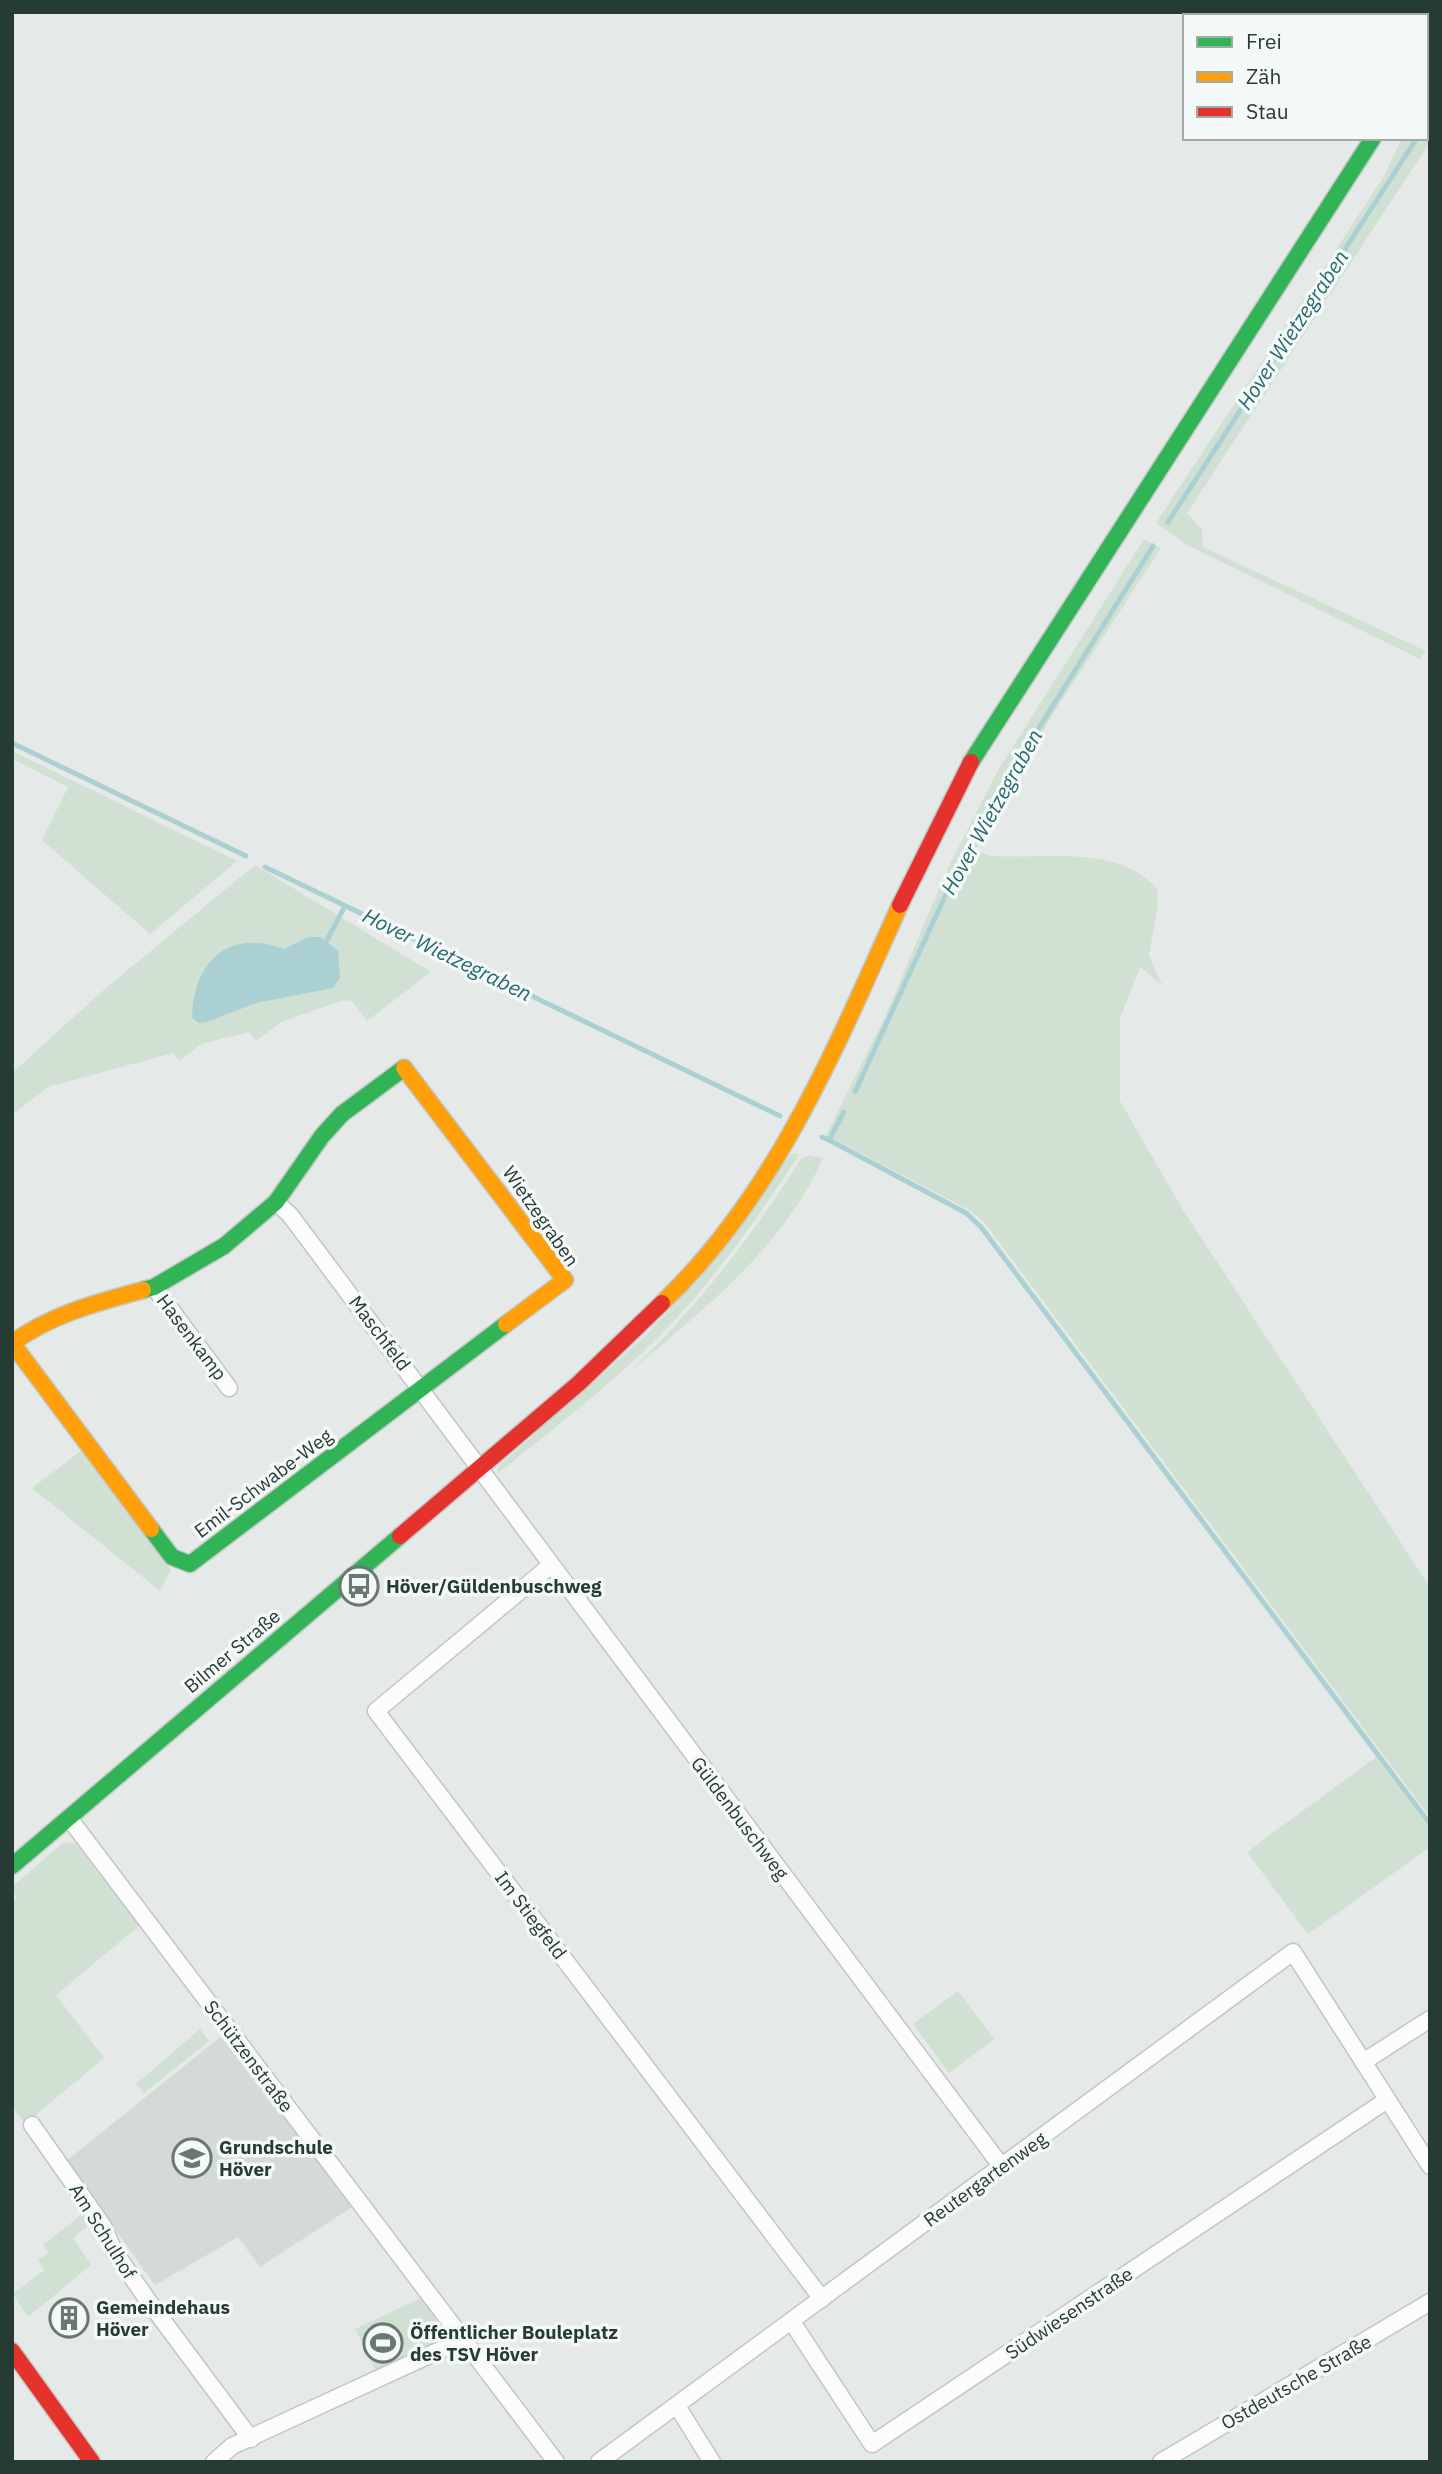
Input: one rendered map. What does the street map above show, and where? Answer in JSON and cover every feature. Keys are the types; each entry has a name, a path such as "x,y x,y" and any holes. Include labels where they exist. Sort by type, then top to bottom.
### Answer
{"street":[{"name":"Bilmer Straße","path":"12,1866 628,1338 721,1238 763,1181 819,1086 919,862 976,752 1372,140"},
{"name":"Wietzegraben","path":"276,1202 322,1136 342,1114 404,1068 565,1280 421,1388"},
{"name":"Maschfeld","path":"276,1202 290,1215 478,1468"},
{"path":"12,1343 36,1326 75,1309 154,1287 224,1246 276,1202"},
{"name":"Hasenkamp","path":"154,1287 229,1388"},
{"name":"Emil-Schwabe-Weg","path":"12,1343 172,1557 190,1564 421,1388"},
{"name":"Güldenbuschweg","path":"478,1468 1002,2167"},
{"name":"Im Stiegfeld","path":"551,1566 376,1711 822,2299"},
{"name":"Schützenstraße","path":"69,1818 556,2462"},
{"name":"Reutergartenweg","path":"599,2462 1293,1952 1363,2062"},
{"path":"1428,2161 1363,2062 1430,2019"},
{"name":"Südwiesenstraße","path":"792,2322 872,2444 1387,2100"},
{"name":"Am Schulhof","path":"32,2125 103,2226 114,2251 149,2302 251,2439"},
{"name":"Ostdeutsche Straße","path":"1161,2462 1430,2302"},
{"path":"214,2462 232,2446 462,2340"},
{"path":"12,2351 92,2462"},
{"path":"677,2406 712,2462"}],"shaded area":[{"name":"Grundschule Höver","path":"223,2035 352,2207 260,2267 238,2237 155,2285 66,2161"}],"green space":[{"path":"1430,76 1430,142 1187,513 1202,530 1203,547 1426,651 1420,659 1187,545 1156,523 1383,178 1401,140 1428,140"},
{"path":"1144,539 1161,548 1051,717 975,850 991,856 1057,856 1102,860 1123,865 1141,875 1157,889 1158,904 1149,955 1162,985 1140,967 1120,1018 1120,1101 1183,1210 1430,1587 1430,1817 984,1222 971,1211 826,1135 885,1017 947,870 997,772"},
{"path":"12,751 237,861 150,934 42,840 68,787 12,759"},
{"path":"255,865 431,972 367,1021 352,1001 344,1000 281,1022 256,1041 249,1032 201,1044 180,1061 173,1053 48,1087 12,1115 12,1073 107,987"},
{"path":"791,1154 799,1155 727,1258 666,1329 609,1383 497,1474 499,1466 645,1336 677,1302"},
{"path":"809,1155 823,1158 806,1190 764,1249 712,1301 629,1372 700,1297 742,1244 801,1159"},
{"path":"81,1451 171,1570 160,1591 32,1488"},
{"path":"1376,1757 1430,1829 1430,1847 1308,1934 1247,1852"},
{"path":"64,1842 77,1843 140,1925 56,1995 104,2058 25,2124 12,2106 12,1903 17,1899 12,1887"},
{"path":"958,1991 994,2039 949,2073 913,2024"},
{"path":"200,2029 209,2041 144,2093 136,2084"},
{"path":"87,2210 95,2220 73,2238 91,2265 28,2317 13,2294 44,2270 38,2260 48,2253 43,2245"},
{"path":"421,2298 445,2329 442,2342 377,2373 355,2329"}],"water":[{"path":"308,937 321,937 338,951 340,978 333,988 256,1003 207,1022 199,1023 192,1018 199,980 218,954 247,943 284,949"}],"waterway":[{"name":"Hover Wietzegraben","path":"1168,522 1416,140"},
{"name":"Hover Wietzegraben","path":"855,1092 958,868 1007,779 1153,546"},
{"name":"Hover Wietzegraben","path":"12,743 246,856"},
{"name":"Hover Wietzegraben","path":"265,867 780,1116"},
{"path":"327,940 345,906"},
{"name":"Hover Wietzegraben","path":"822,1137 829,1140 844,1112"},
{"path":"829,1140 966,1213 981,1227 1430,1824"}],"traffic: fast":[{"path":"971,762 1372,140"},
{"path":"143,1290 154,1287 224,1246 276,1202 322,1136 342,1114 404,1068"},
{"path":"151,1529 172,1557 190,1564 506,1324"},
{"path":"12,1866 400,1536"}],"traffic: slow":[{"path":"662,1303 703,1260 739,1214 771,1166 827,1064 900,905"},
{"path":"404,1068 565,1280 506,1324"},
{"path":"143,1290 59,1317 12,1343 151,1529"}],"traffic: jam":[{"path":"900,905 971,762"},
{"path":"400,1536 578,1384 662,1303"},
{"path":"12,2351 92,2462"}],"place":[{"name":"Höver/Güldenbuschweg","path":"359,1586"},
{"name":"Grundschule Höver","path":"192,2158"},
{"name":"Gemeindehaus Höver","path":"69,2318"},
{"name":"Öffentlicher Bouleplatz des TSV Höver","path":"383,2343"}]}
